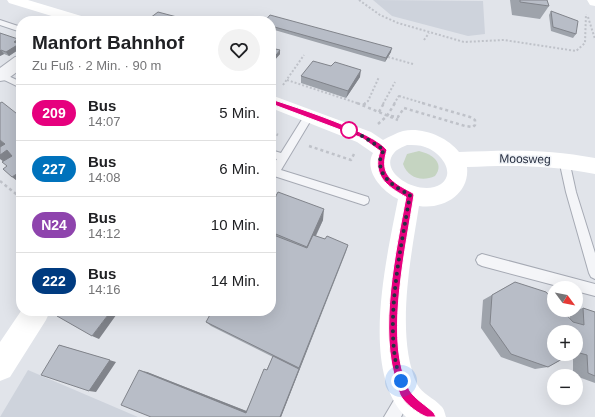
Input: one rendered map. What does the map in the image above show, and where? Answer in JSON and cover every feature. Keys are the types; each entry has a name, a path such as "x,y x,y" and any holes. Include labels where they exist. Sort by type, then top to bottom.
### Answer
{"street":[{"path":"14,0 67,16"},
{"path":"0,76 16,65"},
{"path":"276,104 364,137 384,150"},
{"path":"404,138 418,138 432,142 445,149 454,160 458,170 456,181 450,190 439,196 425,198 410,195 394,187 383,175 380,161 384,150 392,142 404,138"},
{"name":"Moosweg","path":"454,160 512,157 564,160 595,166"},
{"path":"410,195 401,250 394,316 393,345 396,369 406,394 430,417"},
{"path":"0,367 34,316"}],"lane":[{"path":"0,22 16,28"},
{"path":"0,76 16,83"},
{"path":"276,168 309,115"},
{"path":"276,156 282,158"},
{"path":"564,160 570,192 595,273"},
{"path":"276,173 364,200"},
{"path":"482,260 595,290"},
{"path":"392,417 406,394"}],"path":[{"path":"360,0 380,15 398,24 464,42 504,40 576,51 585,43 586,8 595,39"},
{"path":"424,40 429,33"},
{"path":"284,85 304,55"},
{"path":"384,57 388,56 413,64"},
{"path":"363,105 368,101 379,77"},
{"path":"287,80 363,105 387,116 398,117 404,108 465,126 473,127 475,125 475,120 470,117 399,95 387,116"},
{"path":"379,112 395,82"},
{"path":"340,104 343,99"},
{"path":"0,181 16,194"}],"shaded area":[{"path":"373,0 483,1 485,34 468,36 392,16"},
{"path":"28,370 138,417 0,417"}],"green space":[{"path":"419,151 428,154 438,163 439,167 435,176 420,179 412,176 405,169 403,164 407,154"}],"building":[{"path":"520,0 547,0 549,6 520,2"},
{"path":"551,11 578,21 576,34 553,27"},
{"path":"158,12 173,16 153,16"},
{"path":"276,17 392,48 386,58 276,27"},
{"path":"0,33 16,38 14,42 16,43 16,46 6,52 0,51"},
{"path":"276,49 280,50 276,55"},
{"path":"313,61 331,66 335,62 361,70 348,91 301,76"},
{"path":"2,102 16,113 16,174 12,177 3,169 7,166 2,162 12,156 7,150 0,155 0,147 5,144 0,140 0,103"},
{"path":"278,192 324,209 307,247 276,234 276,196"},
{"path":"313,235 325,239 327,236 348,245 299,368 206,322 209,316 276,316 276,236 307,248"},
{"path":"515,282 546,292 547,317 568,317 573,322 584,325 583,308 595,312 595,376 588,373 587,355 583,354 583,325 547,325 547,361 559,361 548,367 511,354 490,324 492,295"},
{"path":"57,316 107,316 92,336"},
{"path":"59,345 110,360 89,391 41,375"},
{"path":"273,356 299,369 280,417 151,417 121,405 139,370 246,413 264,369 267,370"}],"bus line":[{"name":"209","path":"276,104 342,127 374,143 384,150 380,161 383,175 394,187 410,195 401,250 394,316 393,345 396,369 406,394 431,417"}],"route":[{"path":"349,130 364,137 384,150 380,161 383,175 394,187 410,195 401,250 394,316 393,345 396,369 401,381"}]}
